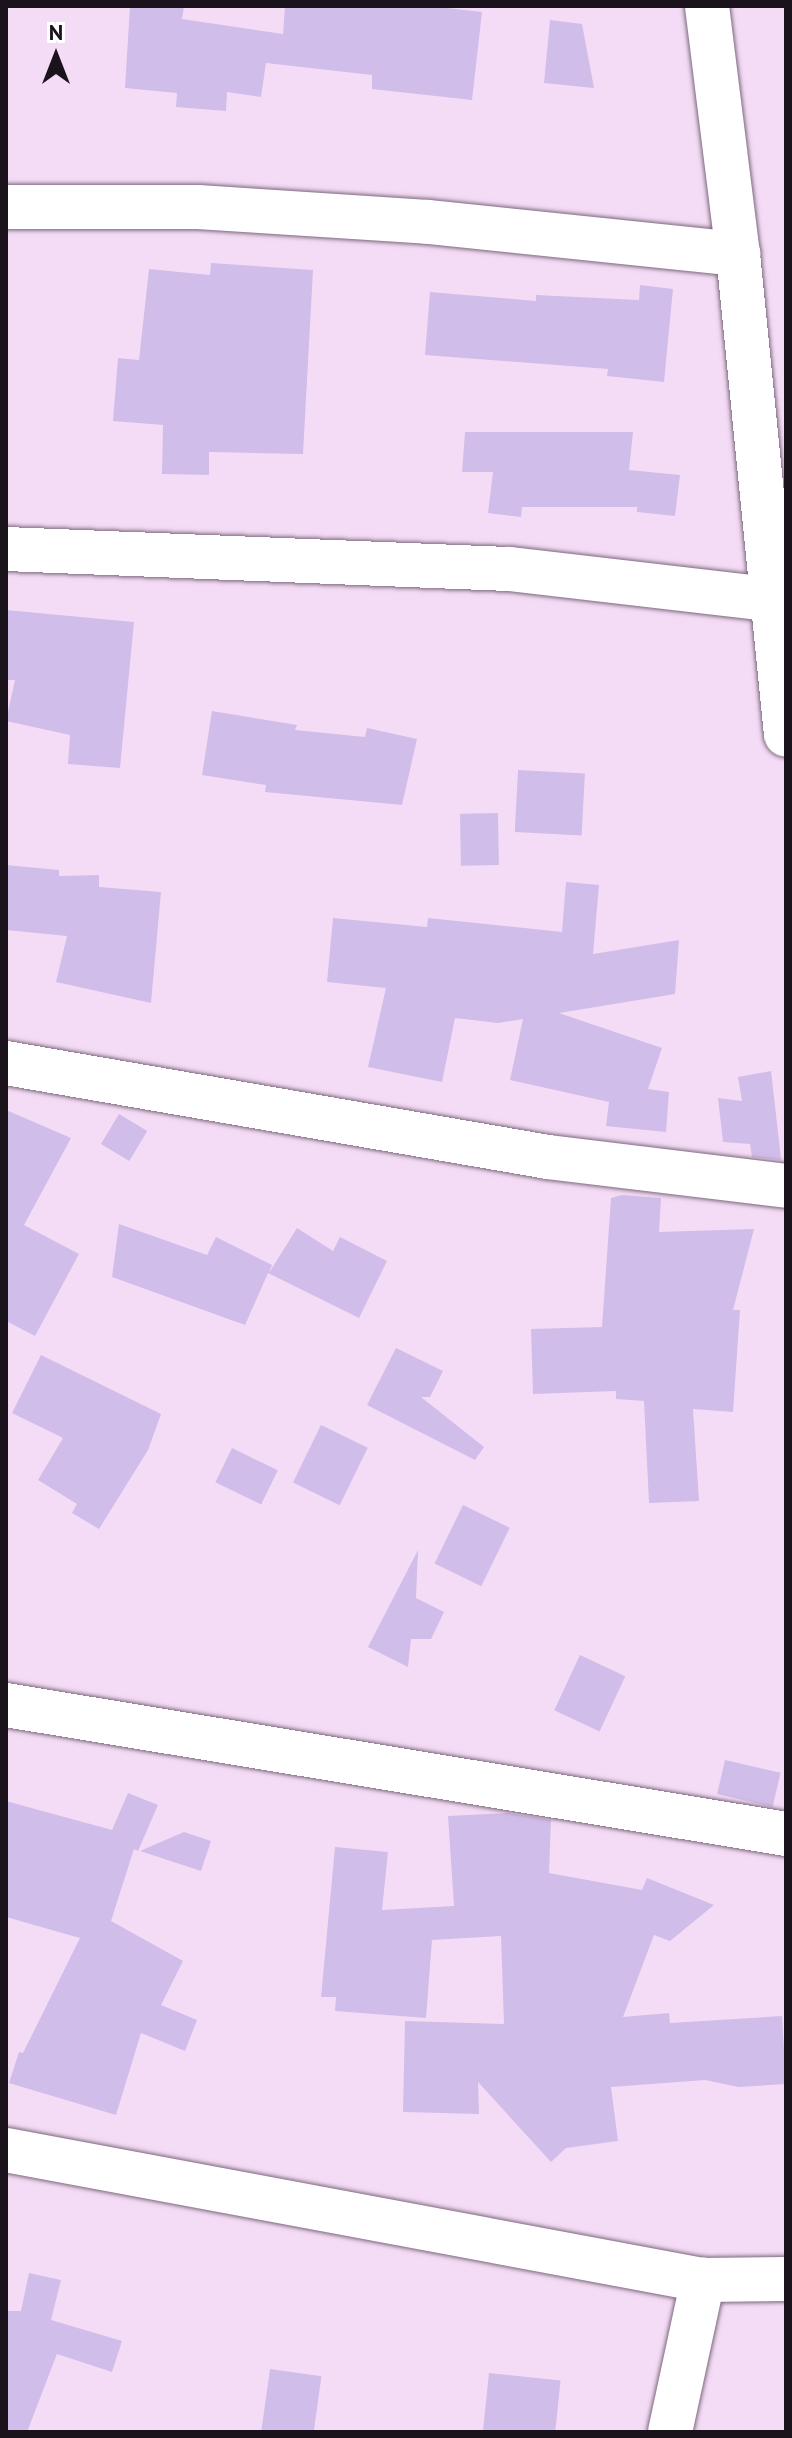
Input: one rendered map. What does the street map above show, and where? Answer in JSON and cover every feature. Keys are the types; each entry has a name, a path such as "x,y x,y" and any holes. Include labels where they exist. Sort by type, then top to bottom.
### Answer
{"street":[{"path":"707,6 778,601 786,735"},
{"path":"6,207 213,208 428,222 738,254"},
{"path":"6,549 509,569 778,601"},
{"path":"6,1063 548,1157 786,1186"},
{"path":"6,1705 786,1834"},
{"path":"6,2150 703,2280 786,2279"},
{"path":"670,2432 703,2280"}],"building":[{"path":"130,6 184,6 182,19 283,34 285,6 429,6 482,12 472,100 372,89 372,75 266,63 261,97 227,92 226,111 176,107 177,93 125,88"},
{"path":"550,20 582,24 594,88 544,83"},
{"path":"211,263 313,270 303,454 209,452 209,475 162,474 163,425 113,421 118,358 139,360 149,269 210,275"},
{"path":"640,285 673,289 664,382 607,376 608,369 425,355 430,292 536,301 536,295 639,300"},
{"path":"465,432 633,432 629,470 680,475 675,516 637,512 637,507 522,507 521,517 488,513 493,472 462,472"},
{"path":"6,610 134,622 120,768 68,764 70,735 6,721 15,680 6,680"},
{"path":"212,711 297,725 295,730 365,737 367,728 417,739 402,805 265,792 266,785 202,775"},
{"path":"518,770 585,774 582,835 515,832"},
{"path":"498,813 499,865 461,866 460,814"},
{"path":"6,865 59,870 59,876 99,875 99,887 161,892 151,1003 56,982 67,936 6,930"},
{"path":"566,882 599,885 593,954 679,940 675,994 559,1013 662,1048 648,1089 669,1092 666,1132 606,1126 609,1102 510,1080 523,1019 498,1023 455,1018 442,1082 368,1067 386,988 327,982 333,918 427,927 428,918 562,932"},
{"path":"771,1071 781,1160 752,1157 750,1144 723,1142 718,1098 742,1101 738,1077"},
{"path":"6,1110 71,1138 24,1225 79,1254 35,1336 6,1321"},
{"path":"119,1114 147,1131 129,1161 101,1144"},
{"path":"622,1195 661,1198 659,1232 754,1229 733,1310 740,1310 733,1412 693,1409 699,1501 649,1503 644,1401 616,1399 616,1391 533,1394 531,1329 602,1327 611,1198"},
{"path":"119,1224 207,1255 216,1237 272,1265 269,1273 297,1228 333,1251 340,1237 387,1261 359,1318 268,1273 245,1325 112,1277"},
{"path":"396,1348 443,1371 430,1397 421,1397 484,1447 475,1460 367,1405"},
{"path":"41,1355 161,1414 148,1450 99,1529 72,1513 77,1504 38,1480 63,1438 12,1413"},
{"path":"321,1425 368,1448 340,1505 293,1483"},
{"path":"232,1448 278,1470 261,1505 215,1482"},
{"path":"463,1505 510,1528 481,1586 435,1563"},
{"path":"418,1550 416,1598 444,1612 431,1639 411,1639 408,1667 368,1647"},
{"path":"580,1655 625,1676 600,1731 554,1710"},
{"path":"725,1760 781,1773 773,1807 717,1794"},
{"path":"128,1793 158,1805 138,1851 134,1849 111,1921 183,1961 161,2005 197,2020 185,2051 141,2033 116,2115 9,2083 19,2052 23,2053 80,1938 6,1917 6,1801 112,1830"},
{"path":"508,1813 551,1820 549,1873 642,1890 647,1878 714,1905 670,1941 654,1935 623,2017 669,2013 670,2023 782,2016 786,2084 738,2087 705,2080 611,2087 618,2141 566,2148 551,2162 478,2082 479,2114 403,2112 405,2021 504,2024 501,1936 432,1940 426,2018 335,2011 336,1997 321,1997 335,1847 388,1852 382,1910 454,1906 448,1816"},
{"path":"184,1832 211,1841 201,1871 140,1851"},
{"path":"29,2273 61,2280 51,2320 122,2341 112,2372 57,2354 27,2432 6,2432 6,2311 21,2311"},
{"path":"270,2369 321,2376 314,2432 261,2432"},
{"path":"489,2373 561,2381 555,2432 483,2432"}]}
